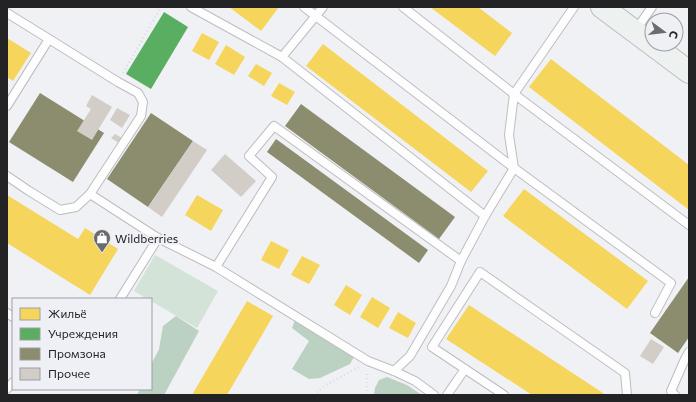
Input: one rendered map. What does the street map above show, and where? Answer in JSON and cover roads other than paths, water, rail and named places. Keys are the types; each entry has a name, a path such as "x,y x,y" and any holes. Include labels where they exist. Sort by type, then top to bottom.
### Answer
{"main road":[{"path":"602,7 689,72"}],"lane":[{"path":"191,7 282,57 485,216"},
{"path":"304,7 514,168 671,283 655,313"},
{"path":"282,57 323,7"},
{"path":"403,7 514,94 689,225"},
{"path":"394,371 410,356 451,286 461,261 485,216 514,168 509,135 514,94 574,7"},
{"path":"635,32 652,7"},
{"path":"7,13 138,93 143,102 141,116 90,194 76,207 60,210 7,176"},
{"path":"7,106 49,39"},
{"path":"216,267 272,178 249,156 274,126 461,261"},
{"path":"90,194 158,238 216,267 368,361 415,381 434,395"},
{"path":"121,298 158,238"},
{"path":"504,395 432,347 480,272 625,373 627,395"},
{"path":"675,395 671,391 684,359 689,352"},
{"path":"447,395 465,369"}],"place":[{"name":"Wildberries","path":"102,253"}]}
